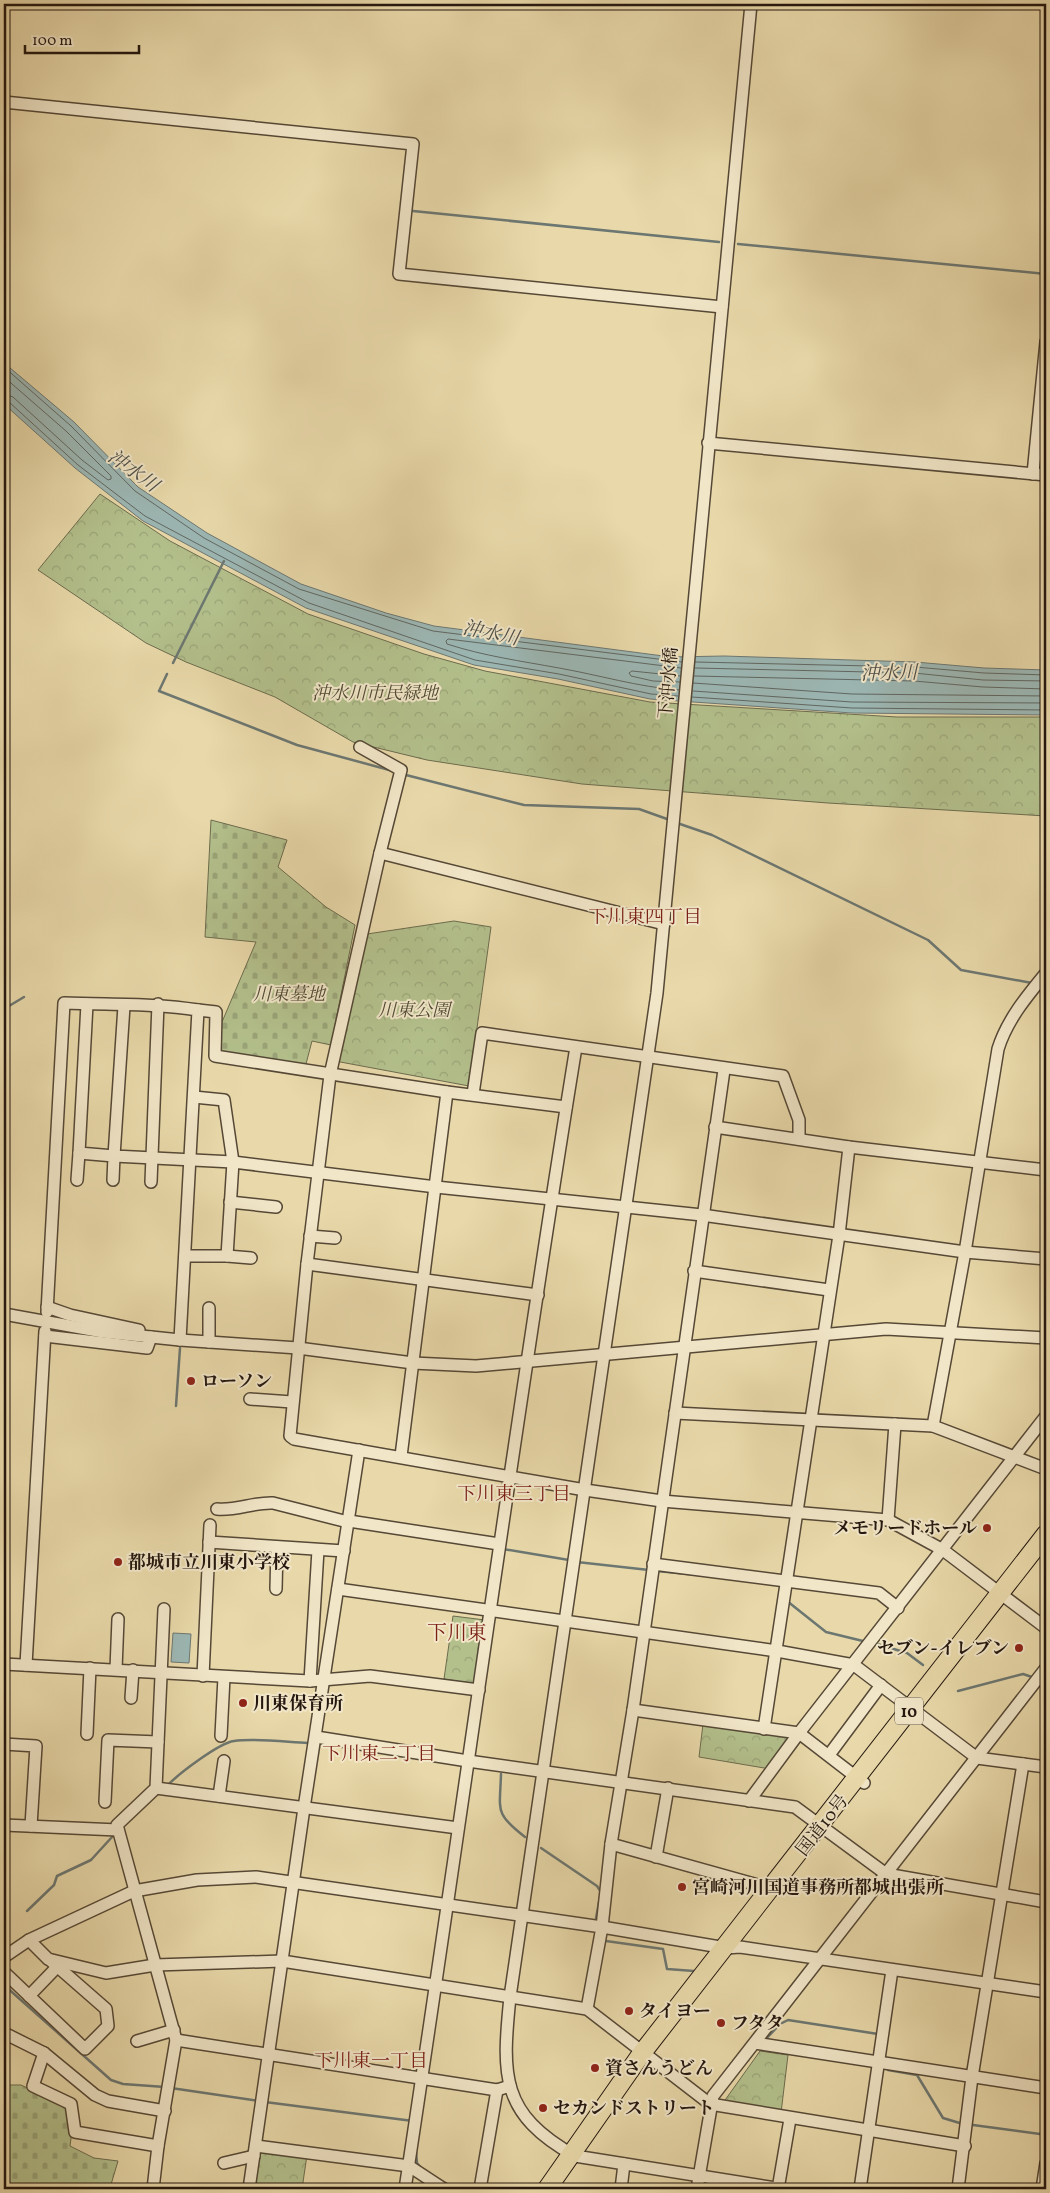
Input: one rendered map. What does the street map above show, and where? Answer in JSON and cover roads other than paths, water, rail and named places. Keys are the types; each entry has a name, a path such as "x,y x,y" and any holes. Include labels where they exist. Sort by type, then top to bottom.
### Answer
{"highway":[{"name":"国道10号","path":"1004,1596 1046,1534"},
{"name":"国道10号","path":"547,2189 645,2055 733,1947 1004,1596 1046,1547"},
{"name":"国道10号","path":"733,1947 772,1889 824,1828"},
{"name":"国道10号","path":"554,2189 573,2154"}],"street":[{"name":"下沖水橋","path":"573,2154 552,2143 525,2116 510,2086 505,2047 510,1997 524,1916 648,1057 664,924 695,579 751,4"},
{"path":"4,102 413,144 399,274 722,307"},
{"path":"1033,474 1046,342"},
{"path":"708,443 1046,475"},
{"path":"360,747 401,770 380,853 330,1075 319,1174 306,1264 290,1436 294,1439 401,1456 586,1490 662,1501 888,1520 942,1550 1046,1628"},
{"path":"380,853 664,924"},
{"path":"933,1426 965,1252 998,1049 1003,1032 1043,976"},
{"path":"566,1107 447,1092 215,1056 216,1012 158,1004 124,1006 64,1003 47,1310 150,1332 209,1342 298,1348 413,1362 476,1366 528,1363 685,1346 886,1329 1046,1338"},
{"path":"77,1180 87,1004"},
{"path":"151,1182 158,1004"},
{"path":"113,1180 124,1006"},
{"path":"180,1337 198,1010"},
{"path":"473,1094 482,1033 724,1070 783,1076 799,1120 799,1139"},
{"path":"405,2189 448,1907 498,1548 576,1047"},
{"path":"587,2009 602,1927 611,1844 633,1710 724,1070"},
{"path":"401,1456 447,1092"},
{"path":"194,1097 224,1100 233,1162 227,1256"},
{"path":"715,1127 980,1164 1046,1170"},
{"path":"764,1729 829,1290 839,1235 850,1147"},
{"path":"79,1153 233,1162 319,1174 702,1215 965,1252 1046,1259"},
{"path":"230,1202 276,1206"},
{"path":"310,1236 335,1238"},
{"path":"185,1256 251,1258"},
{"path":"306,1264 424,1278 538,1295"},
{"path":"694,1271 829,1290"},
{"path":"209,1342 210,1308"},
{"path":"4,1314 103,1332 151,1337 180,1337"},
{"path":"26,1665 45,1334 147,1348 151,1337"},
{"path":"250,1399 292,1402"},
{"path":"675,1413 933,1426 1046,1470"},
{"path":"749,1801 799,1733 854,1665 1046,1416"},
{"path":"888,1520 895,1424"},
{"path":"249,2189 304,1808 359,1450"},
{"path":"217,1509 241,1508 263,1503 273,1504 349,1522 498,1548"},
{"path":"203,1676 210,1525"},
{"path":"209,1542 344,1551"},
{"path":"276,1588 277,1547"},
{"path":"310,1681 318,1550"},
{"path":"652,1570 879,1593 898,1608"},
{"path":"338,1589 490,1612 777,1651 854,1665 977,1758 1046,1767"},
{"path":"153,2189 175,2035 154,1965 117,1825 156,1788 164,1608"},
{"path":"116,1670 118,1619"},
{"path":"4,1664 310,1681 370,1676 479,1690"},
{"path":"87,1734 90,1668"},
{"path":"697,2189 710,2104 713,2096 1046,1668"},
{"path":"132,1698 133,1670"},
{"path":"221,1736 224,1677"},
{"path":"829,1755 881,1685"},
{"path":"633,1710 799,1733 861,1781"},
{"path":"316,1737 468,1761 622,1781 795,1807 886,1874 1046,1902"},
{"path":"105,1802 108,1740 158,1742"},
{"path":"4,1744 36,1746 31,1826"},
{"path":"219,1796 224,1761"},
{"path":"958,2189 965,2146 972,2077 989,1984 1023,1764"},
{"path":"156,1788 458,1828"},
{"path":"656,1857 668,1788"},
{"path":"4,1825 118,1830"},
{"path":"611,1844 772,1889"},
{"path":"4,1958 29,1940 134,1891 172,1884 228,1878 256,1878 1046,1992"},
{"path":"4,1972 85,2049 108,2026 106,2009 29,1940"},
{"path":"53,1963 106,1973 154,1965 282,1960 587,2009 710,2104 790,2119 965,2146"},
{"path":"29,1996 53,1963"},
{"path":"860,2189 880,2063 892,1970"},
{"path":"4,2032 44,2053 95,2095 108,2101 165,2111"},
{"path":"136,2041 175,2035 269,2054 422,2079 497,2090 510,2086"},
{"path":"755,2044 1046,2088"},
{"path":"44,2053 33,2086 70,2104 75,2132 158,2146"},
{"path":"480,2189 497,2090"},
{"path":"573,2154 780,2189 790,2119"},
{"path":"224,2163 255,2151 409,2166 444,2189"},
{"path":"1042,2189 1046,2163"},
{"path":"621,2189 624,2164"}],"water":[{"name":"沖水川","path":"4,356 9,367 74,422 138,487 207,533 301,584 386,613 434,626 671,657 724,656 915,662 984,668 1046,670 1046,715 852,713 650,699 558,679 474,665 306,608 143,521 75,468 4,404"},
{"path":"173,1633 191,1634 189,1663 171,1662"}],"waterway":[{"path":"413,211 719,242"},
{"path":"738,244 1046,274"},
{"path":"173,663 224,561"},
{"path":"167,674 159,691 297,745 393,771"},
{"path":"406,775 524,805 639,809 667,819"},
{"path":"680,824 712,835 928,940 961,970 1032,983"},
{"path":"4,1009 24,997"},
{"path":"176,1406 180,1348"},
{"path":"503,1549 569,1560"},
{"path":"577,1562 649,1570"},
{"path":"657,1571 698,1575"},
{"path":"787,1601 826,1632 867,1642"},
{"path":"874,1643 907,1653 923,1665"},
{"path":"958,1691 1023,1674 1032,1677"},
{"path":"167,1786 199,1760 227,1743 252,1740 308,1743"},
{"path":"501,1774 501,1810 508,1822 525,1837"},
{"path":"27,1911 54,1885 57,1876 91,1860 112,1837"},
{"path":"541,1848 597,1886 601,1892"},
{"path":"596,1918 600,1897"},
{"path":"606,1941 663,1949 667,1969 694,1971"},
{"path":"4,1985 111,2080 123,2084 165,2087"},
{"path":"765,2040 780,2024 788,2020 878,2034"},
{"path":"748,2060 755,2051"},
{"path":"888,2070 917,2075 943,2118 963,2124"},
{"path":"171,2088 259,2101"},
{"path":"265,2102 413,2121"},
{"path":"973,2125 1040,2134"},
{"path":"416,2152 417,2163 421,2168"},
{"path":"440,2180 456,2189"}],"place":[{"name":"ローソン","path":"191,1381"},
{"name":"メモリードホール","path":"987,1528"},
{"name":"都城市立川東小学校","path":"118,1562"},
{"name":"セブン-イレブン","path":"1019,1648"},
{"name":"川東保育所","path":"243,1703"},
{"name":"宮崎河川国道事務所都城出張所","path":"682,1887"},
{"name":"タイヨー","path":"629,2011"},
{"name":"フタタ","path":"721,2023"},
{"name":"資さんうどん","path":"595,2068"},
{"name":"セカンドストリート","path":"543,2108"}],"district":[{"name":"下川東四丁目","path":"645,916"},
{"name":"下川東三丁目","path":"514,1493"},
{"name":"下川東","path":"457,1632"},
{"name":"下川東二丁目","path":"379,1753"},
{"name":"下川東一丁目","path":"371,2060"}],"park label":[{"name":"沖水川市民緑地","path":"375,693"},
{"name":"川東墓地","path":"289,994"},
{"name":"川東公園","path":"414,1010"}]}
